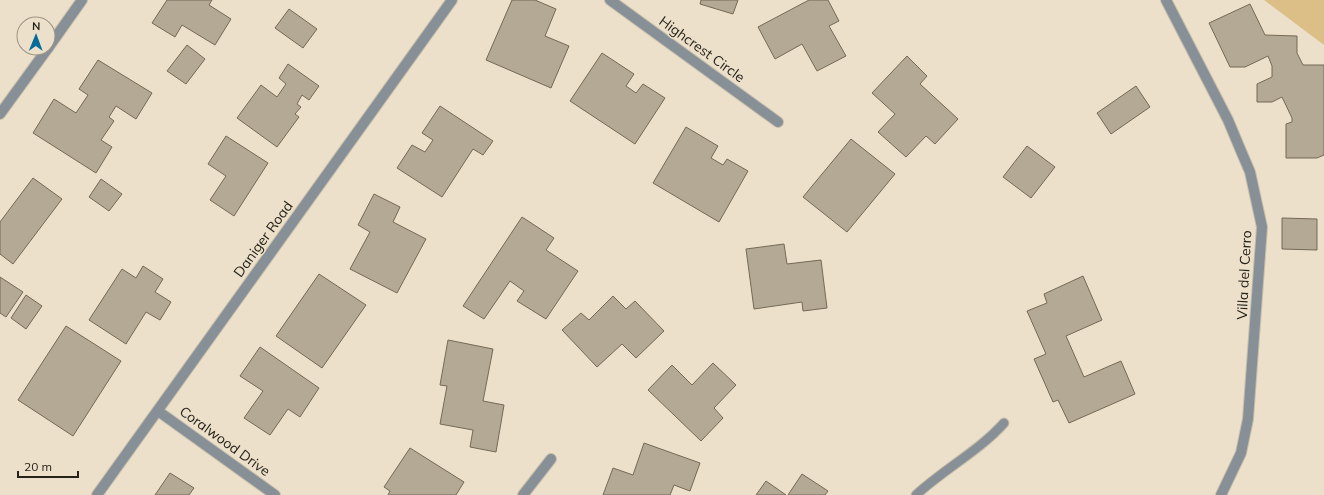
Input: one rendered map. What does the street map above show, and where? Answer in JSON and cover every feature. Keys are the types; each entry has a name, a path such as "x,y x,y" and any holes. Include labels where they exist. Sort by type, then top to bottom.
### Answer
{"street":[{"path":"56,37 82,0"},
{"name":"Daniger Road","path":"97,495 452,0"},
{"name":"Highcrest Circle","path":"610,0 778,122"},
{"name":"Villa del Cerro","path":"1166,0 1228,120 1250,172 1262,227 1248,419 1241,453 1221,495"},
{"path":"0,114 42,56"},
{"name":"Coralwood Drive","path":"158,411 275,495"},
{"path":"523,495 551,458"}],"lane":[{"path":"916,495 994,434 1004,423"}],"shaded area":[{"path":"1264,0 1324,0 1324,45"}],"building":[{"path":"167,0 212,0 209,5 231,19 215,45 182,25 175,37 152,23"},
{"path":"512,0 535,0 556,9 545,36 569,46 551,88 486,60"},
{"path":"701,0 738,0 733,14 700,4"},
{"path":"809,0 828,0 839,21 829,26 846,56 817,71 802,44 775,59 758,27"},
{"path":"1250,4 1265,35 1297,36 1297,53 1303,65 1324,65 1324,155 1317,158 1286,158 1286,124 1292,122 1292,118 1282,97 1272,102 1257,102 1257,84 1272,77 1272,66 1268,56 1245,67 1230,67 1209,23"},
{"path":"289,9 317,29 303,48 275,28"},
{"path":"187,45 205,59 186,84 167,71"},
{"path":"602,53 634,74 626,86 636,93 643,84 665,98 635,144 570,101"},
{"path":"907,56 927,76 920,84 958,119 935,144 926,136 906,157 878,132 895,114 872,93"},
{"path":"98,60 152,93 136,119 116,106 109,117 114,121 101,140 112,147 96,173 33,133 54,99 76,113 88,95 79,89"},
{"path":"288,64 319,86 309,100 302,95 297,104 301,107 295,114 299,117 277,147 237,118 261,85 277,97 286,84 279,78"},
{"path":"1136,86 1150,107 1111,134 1097,113"},
{"path":"440,106 493,141 483,155 473,149 442,197 397,168 412,145 425,152 433,140 422,133"},
{"path":"686,127 718,146 711,158 723,165 727,159 748,171 719,222 653,183"},
{"path":"226,136 268,163 234,216 210,200 226,176 208,164"},
{"path":"851,139 895,174 847,232 803,197"},
{"path":"1027,146 1055,167 1031,198 1003,177"},
{"path":"33,178 62,199 13,264 0,254 0,222"},
{"path":"101,179 122,194 109,211 89,197"},
{"path":"374,194 400,207 393,222 426,239 397,293 350,269 370,232 358,225"},
{"path":"522,217 554,238 546,250 578,271 546,319 517,301 524,291 510,281 484,319 463,306"},
{"path":"1282,218 1317,219 1317,250 1282,249"},
{"path":"784,244 787,264 821,260 827,308 803,311 802,302 754,309 746,249"},
{"path":"143,266 163,279 155,292 171,302 160,320 146,312 126,344 89,320 122,269 136,278"},
{"path":"319,274 366,305 322,368 276,336"},
{"path":"1083,276 1102,320 1066,336 1084,377 1121,361 1135,394 1069,423 1058,400 1053,402 1034,359 1046,354 1027,311 1047,303 1044,294"},
{"path":"0,277 23,292 6,317 0,313"},
{"path":"26,295 42,306 26,329 11,318"},
{"path":"613,296 626,309 635,301 664,331 636,358 622,344 597,367 562,330 581,313 589,320"},
{"path":"66,326 121,361 73,436 18,400"},
{"path":"448,340 493,349 483,401 504,405 496,452 470,447 473,430 440,424 447,386 440,385"},
{"path":"260,347 319,388 300,417 288,409 270,435 244,418 263,391 240,376"},
{"path":"713,363 736,385 714,408 723,418 701,441 648,390 672,365 692,385"},
{"path":"644,443 700,463 690,491 674,485 670,495 603,495 613,468 633,475"},
{"path":"410,448 464,482 456,495 388,495 390,491 384,487"},
{"path":"170,473 194,488 189,495 155,495"},
{"path":"802,474 828,491 825,495 788,495"},
{"path":"766,481 786,495 756,495"}]}
